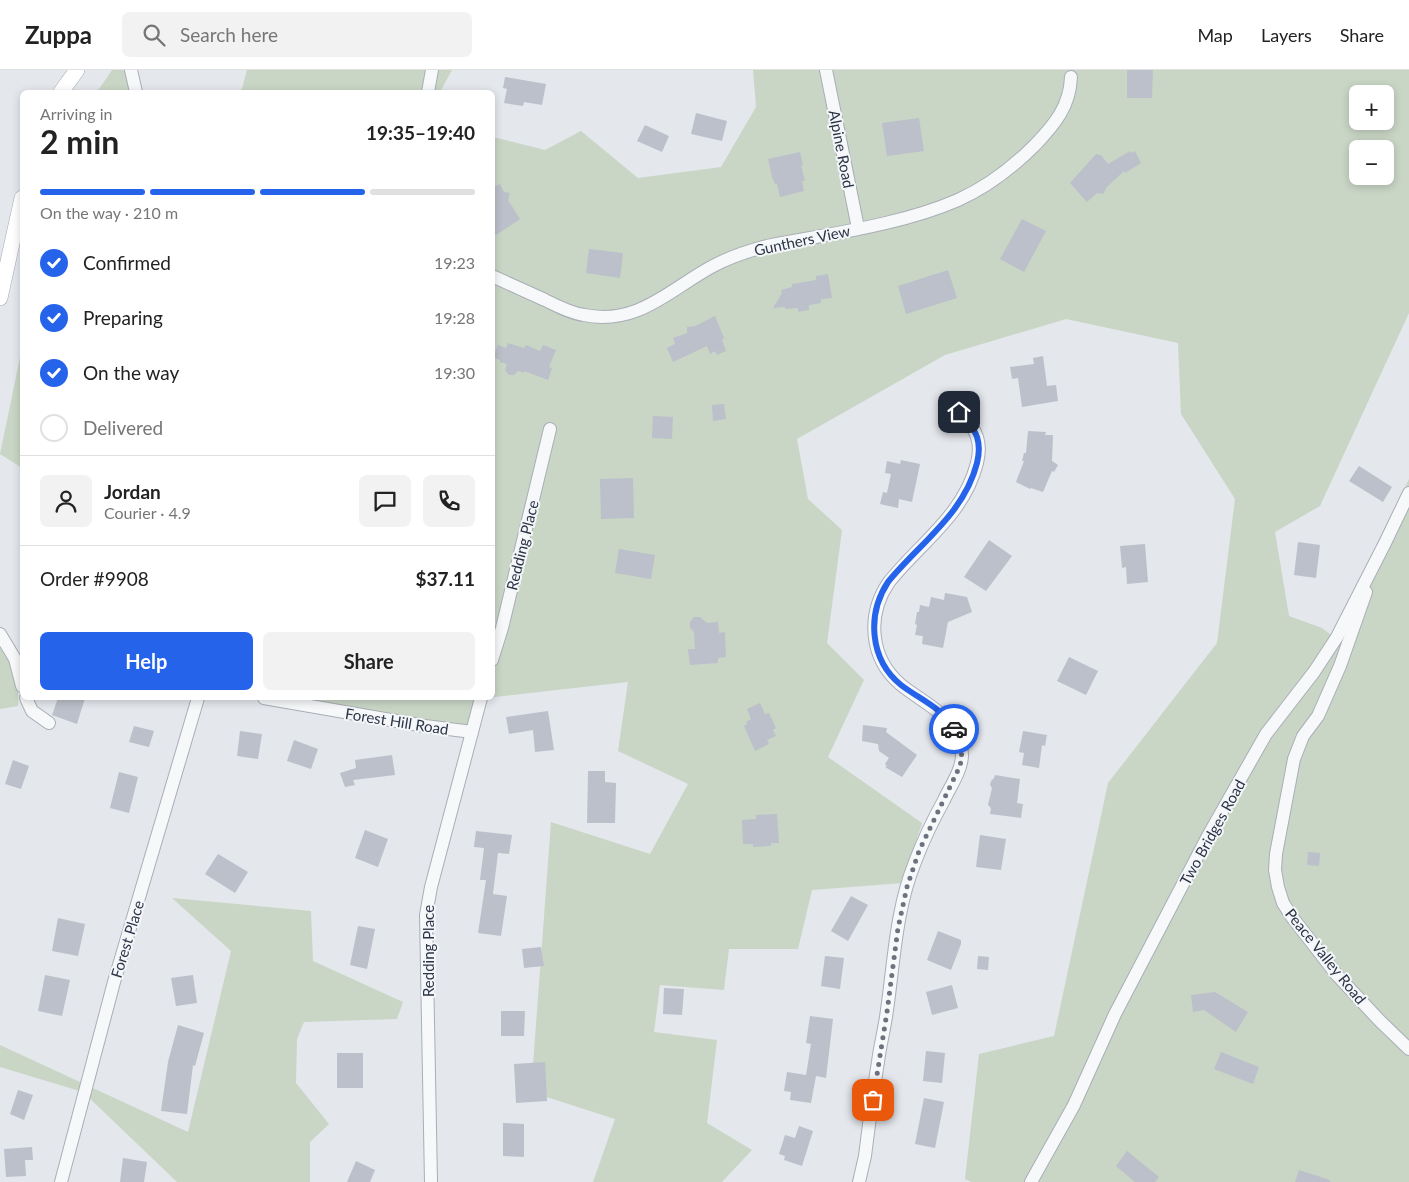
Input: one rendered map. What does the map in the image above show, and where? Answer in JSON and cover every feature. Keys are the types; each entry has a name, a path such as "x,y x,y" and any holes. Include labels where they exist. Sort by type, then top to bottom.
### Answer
{"main road":[{"path":"62,90 77,70"},
{"path":"0,298 20,207"}],"street":[{"path":"132,70 136,90"},
{"path":"428,90 432,70"},
{"name":"Alpine Road","path":"826,70 858,228"},
{"name":"Gunthers View","path":"495,277 564,309 582,315 601,318 640,311 658,302 713,266 748,251 901,219 959,200 989,183 1018,161 1046,134 1065,108 1071,91 1071,77"},
{"path":"859,1182 865,1156 898,928 907,887 919,851 956,776 962,756 957,736 940,711 900,684 886,668 874,636 873,622 881,593 888,582 953,513 970,483 979,456 979,446 977,436 972,427 959,412"},
{"name":"Redding Place","path":"495,650 550,429"},
{"name":"Two Bridges Road","path":"1031,1182 1074,1105 1115,1014 1208,836 1266,734 1302,688 1337,637 1409,493"},
{"name":"Peace Valley Road","path":"1374,566 1340,666 1318,716 1303,736 1294,759 1276,854 1275,870 1280,895 1292,917 1337,975 1380,1021 1409,1048"},
{"path":"0,634 15,659 20,678"},
{"path":"27,700 32,711 49,723"},
{"name":"Forest Place","path":"61,1182 114,982 197,700"},
{"name":"Forest Hill Road","path":"276,700 425,726 472,732"},
{"name":"Redding Place","path":"431,1182 426,915 431,887 480,700"}],"green space":[{"path":"112,70 125,70 136,90 98,90"},
{"path":"247,70 452,70 441,90 242,90"},
{"path":"753,70 1409,70 1409,313 1320,506 1275,532 1289,616 1322,628 1334,637 1409,479 1409,1182 971,1182 965,1179 979,1054 1054,1036 1108,783 1217,643 1235,499 1181,414 1178,343 1066,319 945,355 797,439 808,499 842,530 827,643 864,680 828,757 922,823 903,883 812,890 798,949 729,949 724,990 660,985 654,1032 717,1040 707,1123 752,1150 722,1182 593,1182 615,1119 531,1092 551,822 650,854 688,784 618,751 628,682 495,697 495,138 545,150 581,131 638,178 721,167 756,107"},
{"path":"20,358 20,467 0,454"},
{"path":"0,645 19,656 18,706 0,709"},
{"path":"267,700 478,700 468,732"},
{"path":"172,898 311,911 313,961 403,1002 397,1019 304,1022 297,1039 296,1083 329,1124 310,1142 310,1182 177,1182 83,1092 0,1067 0,1045 188,1132 231,951"}],"building":[{"path":"1127,70 1153,70 1152,98 1127,98"},
{"path":"505,77 546,84 542,105 524,102 523,106 504,103 507,89 503,88"},
{"path":"696,113 727,121 722,141 691,134"},
{"path":"919,118 924,151 887,156 882,123"},
{"path":"645,125 669,136 662,152 637,141"},
{"path":"1130,151 1131,153 1135,151 1141,163 1125,173 1124,171 1107,187 1103,194 1097,193 1087,202 1070,183 1096,154 1101,155 1108,164"},
{"path":"800,152 805,181 802,181 804,191 780,197 777,184 775,184 772,177 768,159"},
{"path":"500,184 504,192 510,193 508,200 520,219 496,235 495,234 495,186"},
{"path":"1022,219 1046,231 1024,272 1000,259"},
{"path":"589,249 623,253 620,278 586,273"},
{"path":"948,270 957,298 906,314 898,286"},
{"path":"828,274 832,298 821,299 821,303 809,305 809,310 798,312 798,308 773,308 782,293 781,290 792,287 792,284 816,280 816,276"},
{"path":"715,316 724,338 722,340 726,351 717,355 715,351 710,354 707,346 673,362 667,348 675,344 673,338 687,333 687,327 695,326"},
{"path":"508,343 524,348 526,345 540,351 543,345 556,350 549,367 552,368 548,380 524,371 524,373 518,371 514,375 509,375 505,370 507,364 495,358 498,345 506,348"},
{"path":"1043,356 1047,386 1056,385 1058,401 1022,407 1018,378 1012,379 1010,367 1034,364 1033,358"},
{"path":"724,404 726,419 713,421 712,405"},
{"path":"653,416 673,417 672,439 652,438"},
{"path":"1028,431 1046,432 1045,435 1053,435 1052,461 1058,465 1054,472 1052,471 1043,492 1030,489 1016,482 1024,461 1022,461 1024,453 1026,453"},
{"path":"901,460 920,464 912,502 899,499 898,508 880,504 883,492 887,493 891,474 885,473 887,461 900,464"},
{"path":"1359,466 1392,487 1383,502 1349,481"},
{"path":"633,478 634,518 601,519 600,479"},
{"path":"989,540 1012,556 986,591 964,577"},
{"path":"1298,542 1320,545 1316,578 1294,575"},
{"path":"1145,544 1148,582 1127,584 1126,567 1122,568 1120,546"},
{"path":"619,549 655,555 651,579 615,573"},
{"path":"945,593 967,597 972,612 948,622 943,648 922,644 923,636 915,635 917,612 919,612 920,605 929,607 931,597 944,600"},
{"path":"694,617 700,617 707,623 718,622 719,633 725,632 726,657 718,658 718,663 690,665 688,649 695,649 694,632 690,628 690,622"},
{"path":"1069,657 1098,671 1086,695 1057,681"},
{"path":"57,700 84,700 77,724 52,715"},
{"path":"760,703 765,714 769,713 776,728 773,730 776,736 767,740 769,744 755,751 744,726 751,719 747,709"},
{"path":"548,711 554,750 535,752 533,730 509,734 506,717"},
{"path":"863,725 887,728 886,732 917,755 902,777 885,767 889,758 879,751 878,744 862,741"},
{"path":"134,726 154,731 149,747 129,742"},
{"path":"240,731 262,734 258,759 237,756"},
{"path":"1023,731 1047,735 1045,746 1042,745 1039,768 1022,765 1024,753 1019,752"},
{"path":"294,740 318,749 311,769 287,761"},
{"path":"392,755 395,775 353,780 355,785 345,787 340,773 356,768 355,760"},
{"path":"13,760 29,766 21,789 5,784"},
{"path":"588,771 605,771 605,782 616,783 615,823 587,823"},
{"path":"119,772 138,777 129,813 110,808"},
{"path":"995,775 1020,779 1017,803 1023,804 1021,818 990,814 991,808 988,805 992,788 990,785"},
{"path":"777,814 779,843 771,843 771,846 753,847 753,844 743,844 742,820 756,819 756,815"},
{"path":"365,830 388,839 378,867 355,858"},
{"path":"476,831 512,835 509,854 498,853 493,894 507,896 501,936 478,933 486,880 480,880 484,848 474,847"},
{"path":"980,835 1006,839 1001,870 976,867"},
{"path":"1308,852 1320,853 1319,866 1307,865"},
{"path":"218,854 248,872 235,893 205,874"},
{"path":"851,896 868,905 848,941 831,931"},
{"path":"58,918 85,924 78,956 52,951"},
{"path":"358,926 375,929 367,969 350,965"},
{"path":"938,931 961,940 951,970 927,960"},
{"path":"541,947 544,966 524,968 522,949"},
{"path":"825,956 844,958 840,989 821,986"},
{"path":"978,956 989,957 988,970 977,969"},
{"path":"45,975 70,980 62,1016 38,1011"},
{"path":"193,975 197,1003 176,1006 171,978"},
{"path":"952,985 958,1008 932,1015 926,992"},
{"path":"664,988 684,989 682,1015 663,1014"},
{"path":"1215,992 1248,1012 1236,1032 1204,1010 1193,1012 1191,995"},
{"path":"501,1011 525,1011 524,1036 501,1036"},
{"path":"810,1016 833,1019 826,1078 816,1076 811,1103 790,1100 791,1092 784,1091 787,1072 806,1075 811,1044 806,1043"},
{"path":"178,1025 204,1033 195,1066 193,1065 187,1114 161,1111 168,1062"},
{"path":"926,1051 945,1053 942,1083 923,1081"},
{"path":"1221,1052 1259,1067 1253,1084 1214,1069"},
{"path":"337,1053 363,1053 363,1088 337,1088"},
{"path":"545,1062 547,1101 516,1103 514,1064"},
{"path":"18,1090 33,1095 24,1120 10,1114"},
{"path":"924,1098 944,1102 935,1148 915,1144"},
{"path":"503,1123 524,1124 524,1157 503,1156"},
{"path":"799,1126 813,1131 802,1166 784,1160 785,1156 779,1154 785,1135 795,1138"},
{"path":"32,1147 33,1160 25,1160 26,1176 6,1177 4,1149"},
{"path":"1127,1151 1159,1177 1155,1182 1135,1182 1116,1166"},
{"path":"123,1158 147,1162 144,1182 120,1182"},
{"path":"356,1161 375,1170 370,1182 347,1182"},
{"path":"1299,1170 1330,1180 1330,1182 1295,1182"}],"way so far":[{"path":"873,1100 898,928 907,887 919,851 960,766 962,756 954,729"}],"route":[{"path":"954,729 940,711 900,684 886,668 881,659 874,636 873,622 881,593 888,582 953,513 970,483 979,456 979,446 977,436 972,427 959,412"}]}
